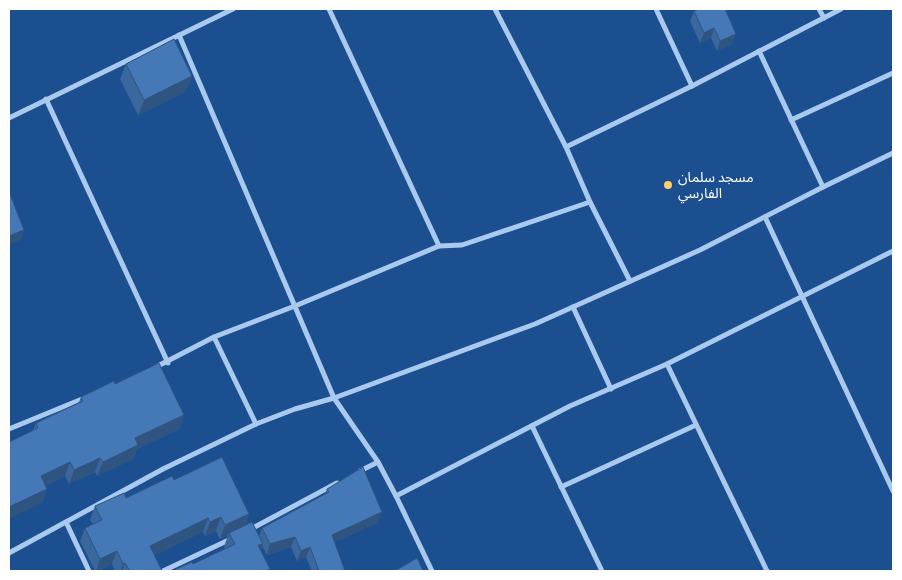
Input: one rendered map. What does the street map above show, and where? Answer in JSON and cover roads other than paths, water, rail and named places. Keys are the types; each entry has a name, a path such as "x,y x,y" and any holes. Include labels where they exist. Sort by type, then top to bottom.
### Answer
{"street":[{"path":"9,118 233,9"},
{"path":"329,9 439,246"},
{"path":"495,9 566,147 590,202 630,281"},
{"path":"656,9 692,86"},
{"path":"819,9 824,18"},
{"path":"566,147 692,86 841,9"},
{"path":"179,35 334,398 378,462 432,571"},
{"path":"759,51 823,187"},
{"path":"791,120 893,73"},
{"path":"46,99 168,363"},
{"path":"9,553 163,469 256,424 295,409 334,398 536,324 700,250 892,153 893,161"},
{"path":"150,370 168,363 214,337 295,306 439,246 462,245 590,202"},
{"path":"765,217 893,491"},
{"path":"396,496 532,426 611,388 667,364 893,251"},
{"path":"573,307 611,388"},
{"path":"214,337 256,424"},
{"path":"667,364 767,571"},
{"path":"9,429 97,392"},
{"path":"561,487 696,424"},
{"path":"532,426 602,571"},
{"path":"352,475 378,462"},
{"path":"163,571 249,530 344,480"},
{"path":"66,522 89,571"},
{"path":"249,530 253,538"}],"place":[{"name":"مسجد سلمان الفارسي","path":"668,185"}]}
